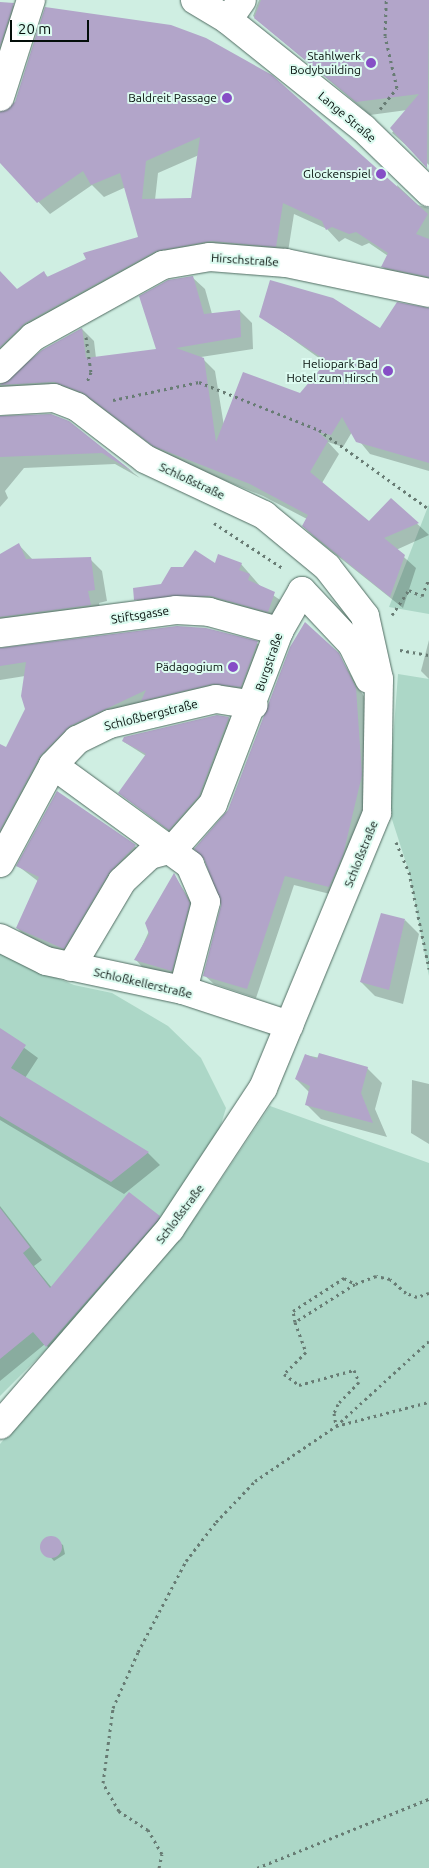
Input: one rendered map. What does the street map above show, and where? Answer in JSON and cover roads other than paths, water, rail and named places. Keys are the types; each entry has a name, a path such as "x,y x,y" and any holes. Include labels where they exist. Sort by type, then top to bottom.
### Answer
{"street":[{"path":"0,97 31,0"},
{"name":"Lange Straße","path":"195,0 235,10 427,185"},
{"name":"Hirschstraße","path":"0,369 33,337 163,265 210,257 286,263 429,293"},
{"name":"Schloßstraße","path":"0,401 54,398 77,407 145,460 264,515 327,567 365,616 372,646 379,698 377,813 263,1088 189,1203 0,1425"},
{"name":"Burgstraße","path":"173,849 213,804 254,705 279,631 302,591 352,644 379,698"},
{"name":"Stiftsgasse","path":"0,633 176,610 208,612 279,631"},
{"name":"Schloßbergstraße","path":"0,863 53,765 77,740 110,724 216,699 254,705"},
{"path":"53,765 99,802 173,849 190,865 206,902 183,990"},
{"path":"71,967 122,881 150,855 173,849"},
{"name":"Schloßkellerstraße","path":"0,938 46,961 183,990 289,1025"}],"place":[{"name":"Stahlwerk Bodybuilding","path":"371,63"},
{"name":"Baldreit Passage","path":"227,98"},
{"name":"Glockenspiel","path":"381,174"},
{"name":"Heliopark Bad Hotel zum Hirsch","path":"388,371"},
{"name":"Pädagogium","path":"233,667"}]}
